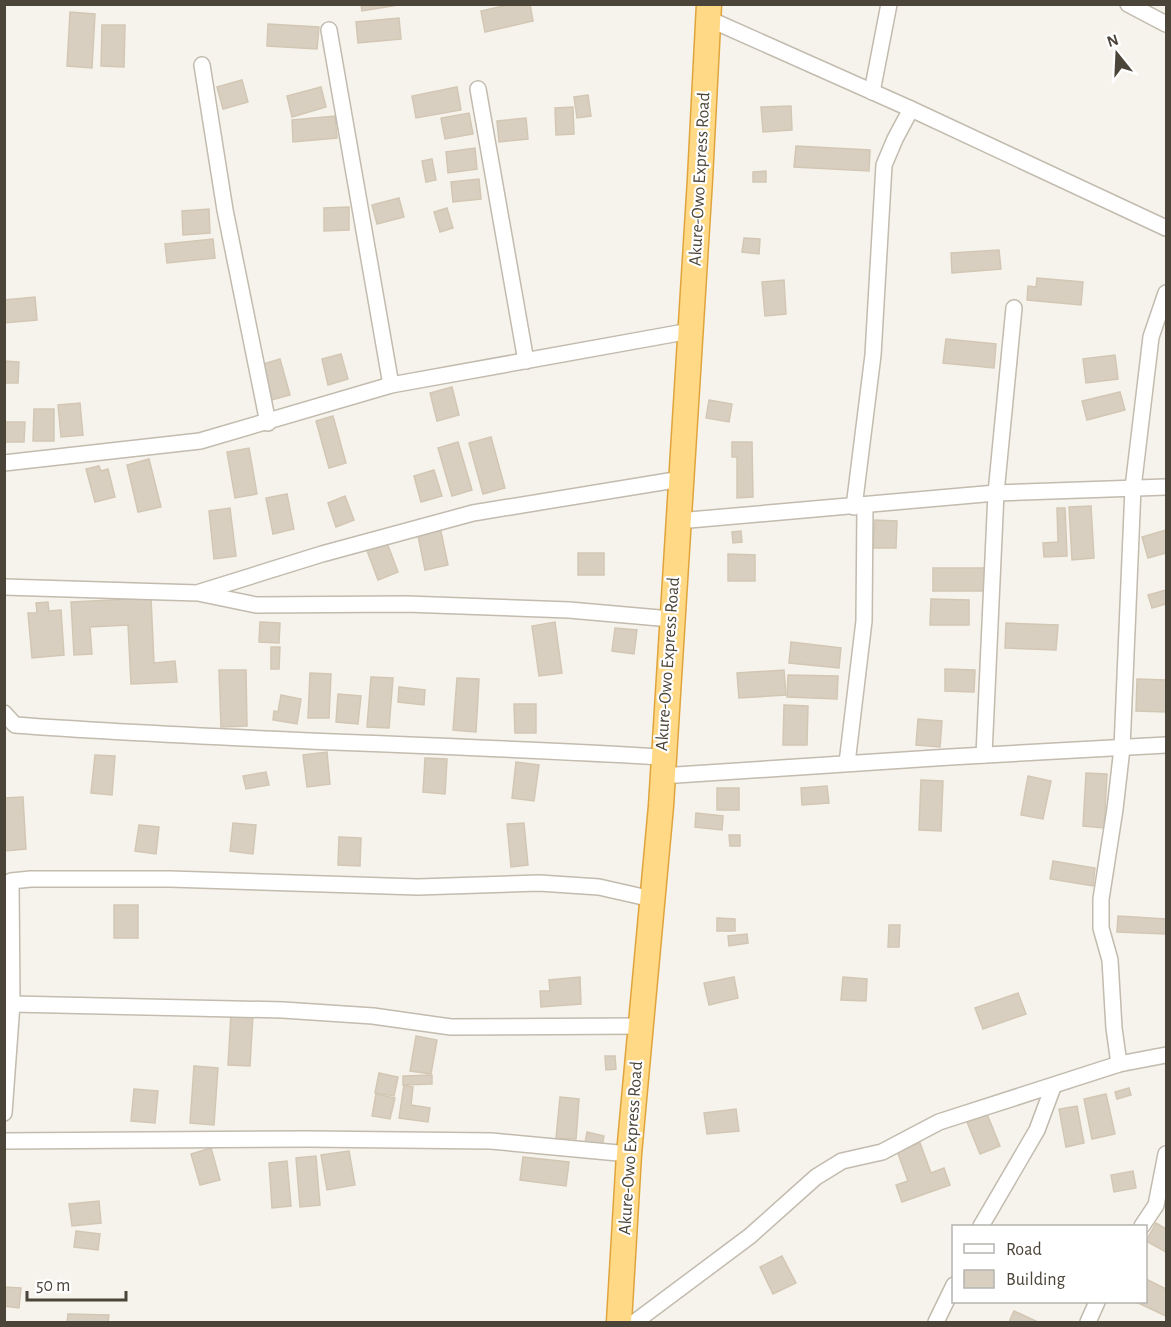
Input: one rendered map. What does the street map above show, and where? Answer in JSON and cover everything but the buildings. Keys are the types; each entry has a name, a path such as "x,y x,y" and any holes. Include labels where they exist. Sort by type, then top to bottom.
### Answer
{"highway":[{"name":"Akure-Owo Express Road","path":"620,1323 629,1154 661,806 708,9"}],"street":[{"path":"872,92 889,4"},
{"path":"1128,4 1167,24"},
{"path":"708,9 872,92 1167,228"},
{"path":"329,30 391,385"},
{"path":"202,65 225,210 268,423"},
{"path":"478,89 526,361"},
{"path":"847,764 864,621 859,506 873,355 884,165 911,109"},
{"path":"1119,1064 1114,1028 1110,960 1101,928 1101,899 1122,748 1133,488 1151,337 1167,293"},
{"path":"984,755 996,493 1014,308"},
{"path":"4,463 200,441 268,423 391,385 690,331"},
{"path":"198,593 322,554 473,513 681,479"},
{"path":"678,521 996,493 1167,487"},
{"path":"4,586 198,593 256,605 406,604 569,610 672,619"},
{"path":"4,713 15,725 129,734 276,741 357,741 662,767 847,764 1167,745"},
{"path":"4,1113 12,1004 11,881 170,879 418,887 539,883 599,887 652,899"},
{"path":"12,1004 283,1010 373,1016 451,1027 640,1026"},
{"path":"635,1323 750,1236 816,1177 842,1161 882,1152 939,1122 1119,1064 1167,1055"},
{"path":"982,1225 1037,1130 1053,1087"},
{"path":"4,1141 309,1139 491,1141 629,1154"},
{"path":"1144,1225 1161,1208 1167,1154"},
{"path":"936,1323 952,1289"},
{"path":"1088,1323 1096,1303"}]}
